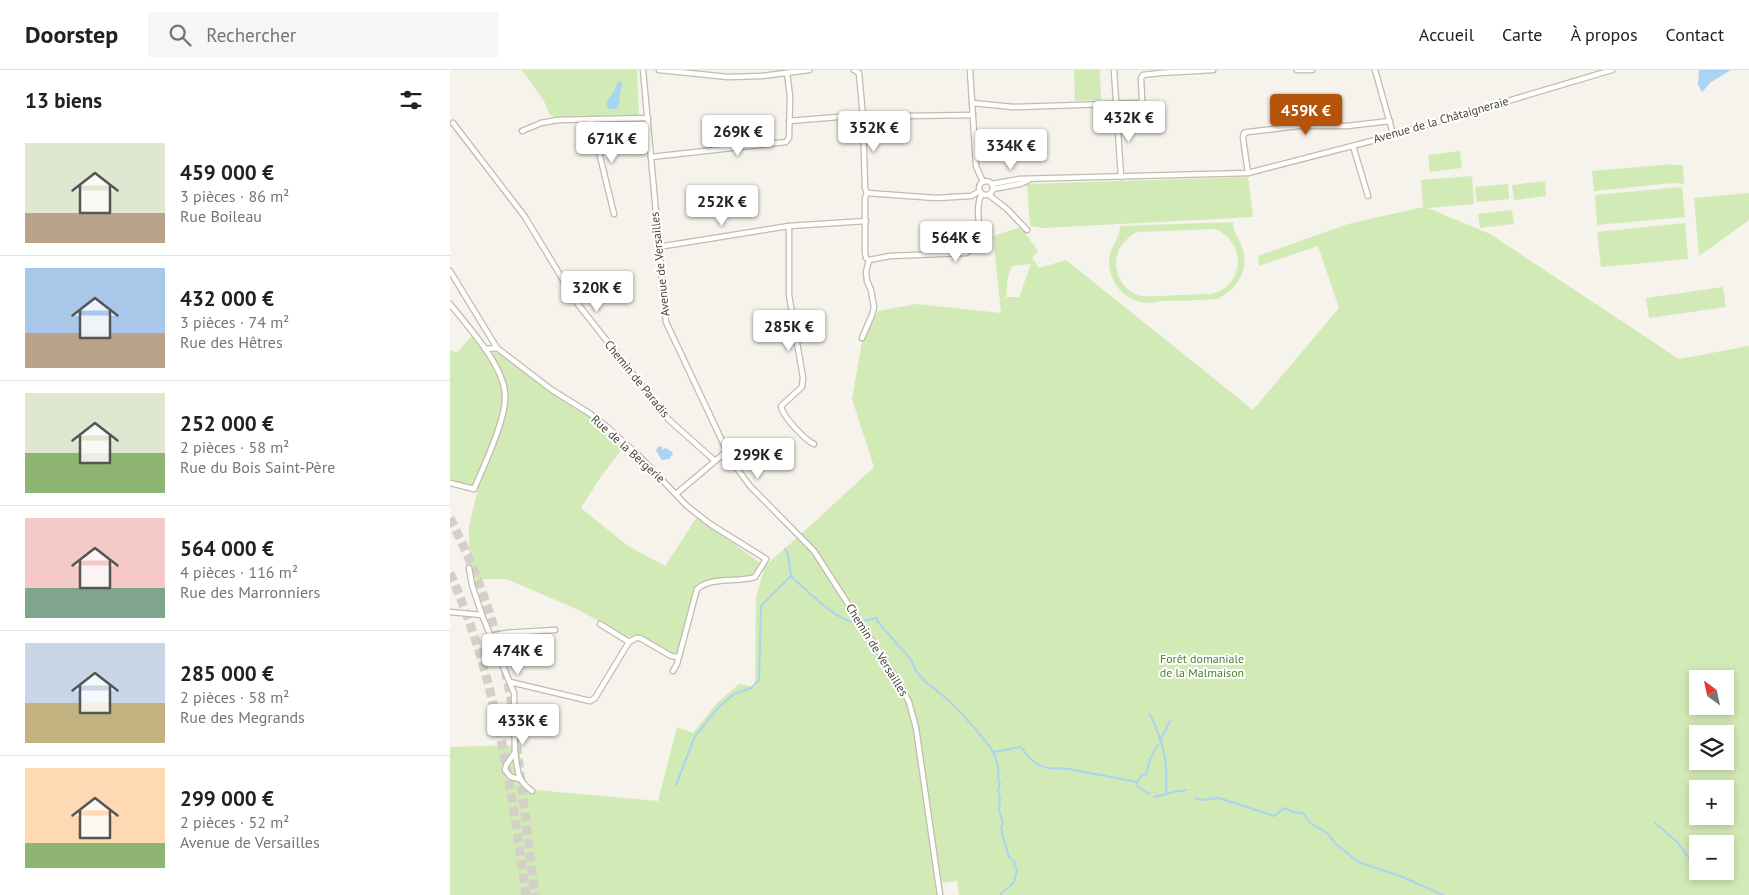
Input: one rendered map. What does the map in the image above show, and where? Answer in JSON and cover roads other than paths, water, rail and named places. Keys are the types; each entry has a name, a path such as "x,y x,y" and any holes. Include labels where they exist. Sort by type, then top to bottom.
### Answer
{"street":[{"name":"Avenue de Versailles","path":"643,70 666,322 732,462 750,486 780,515"},
{"path":"659,70 728,77 809,70"},
{"path":"854,70 859,73 864,117 864,188 867,193 865,198 865,252 866,258 869,260"},
{"path":"970,70 976,166 983,182"},
{"path":"1114,70 1122,177"},
{"path":"972,103 1012,107 1140,102 1142,100 1141,78 1144,75 1213,70"},
{"path":"1296,70 1312,70"},
{"path":"1375,70 1393,134"},
{"name":"Avenue de la Châtaigneraie","path":"993,186 1019,179 1248,173 1353,146 1612,70"},
{"path":"651,157 786,142 789,138 790,96 787,73"},
{"path":"789,121 864,117 973,115"},
{"path":"522,131 541,123 591,119 648,118"},
{"path":"591,119 614,214"},
{"path":"1248,173 1243,138 1244,134 1248,132 1298,126 1347,126 1390,121"},
{"name":"Chemin de Paradis","path":"453,123 525,218 577,303 669,420 714,460"},
{"path":"1353,146 1368,196"},
{"path":"983,182 986,181 993,186 989,194"},
{"path":"869,260 890,256 966,253 970,251 977,244 979,235 979,200 981,193 979,188 983,182"},
{"path":"867,193 936,198 971,196 981,193 989,194 1027,230"},
{"path":"658,247 789,226 866,221"},
{"path":"789,226 789,294 803,378 802,386 781,406 781,410 808,442 814,444"},
{"path":"862,338 874,307 871,290 867,282 866,272 869,260"},
{"path":"450,271 497,348 485,349"},
{"path":"450,304 485,349 503,382 506,395 504,409 486,463 474,489 450,484"},
{"name":"Rue de la Bergerie","path":"497,348 552,390 606,426 687,506 710,524 766,559 755,578 710,583 698,589 678,657"},
{"path":"676,494 727,451"},
{"name":"Chemin de Versailles","path":"780,515 814,551 885,660 909,702 916,728 940,895"},
{"path":"469,568 472,586 482,615 510,682 515,699 515,752 519,779"},
{"path":"450,612 482,615"},
{"path":"600,624 629,642"},
{"path":"491,636 506,633 555,630"},
{"path":"510,682 590,701 595,698 629,642 636,638 640,638 671,656 678,657 673,671"},
{"path":"515,752 506,764 505,770 511,777 519,779 532,791"}],"water":[{"path":"1699,70 1731,70 1711,82 1702,92 1698,85"},
{"path":"620,81 622,84 618,107 616,109 608,109 606,103"},
{"path":"662,446 662,450 666,448 672,452 673,454 669,459 662,460 656,451 658,447"}],"waterway":[{"path":"785,549 788,554 791,576 831,611 849,621 857,623"},
{"path":"676,785 695,736 718,708 734,694 751,688 759,680 761,606 791,576"},
{"path":"863,621 877,618 878,622 912,661 918,674 961,713 992,750 997,764 998,780 1000,783 998,790 999,810 1003,823 1001,828 1009,857 1015,862 1014,865 1017,870 1014,882 1000,895"},
{"path":"1150,714 1164,753 1166,794"},
{"path":"1160,741 1170,721"},
{"path":"1138,781 1141,776 1146,774 1151,757 1158,745"},
{"path":"994,752 1021,747 1029,757 1044,767 1063,768 1137,782 1138,787 1149,794"},
{"path":"1154,797 1186,790"},
{"path":"1196,798 1200,800 1219,798 1274,816 1285,808 1293,812 1303,813 1310,823 1327,833 1336,844 1358,862 1400,876 1443,895"},
{"path":"1655,823 1677,842 1689,858"}],"tunnel":[{"path":"450,518 482,591 498,641 514,719"},
{"path":"450,573 466,611 490,691 507,772 526,895"},
{"path":"515,732 535,895"}],"park label":[{"name":"Forêt domaniale de la Malmaison","path":"1202,666"}]}
